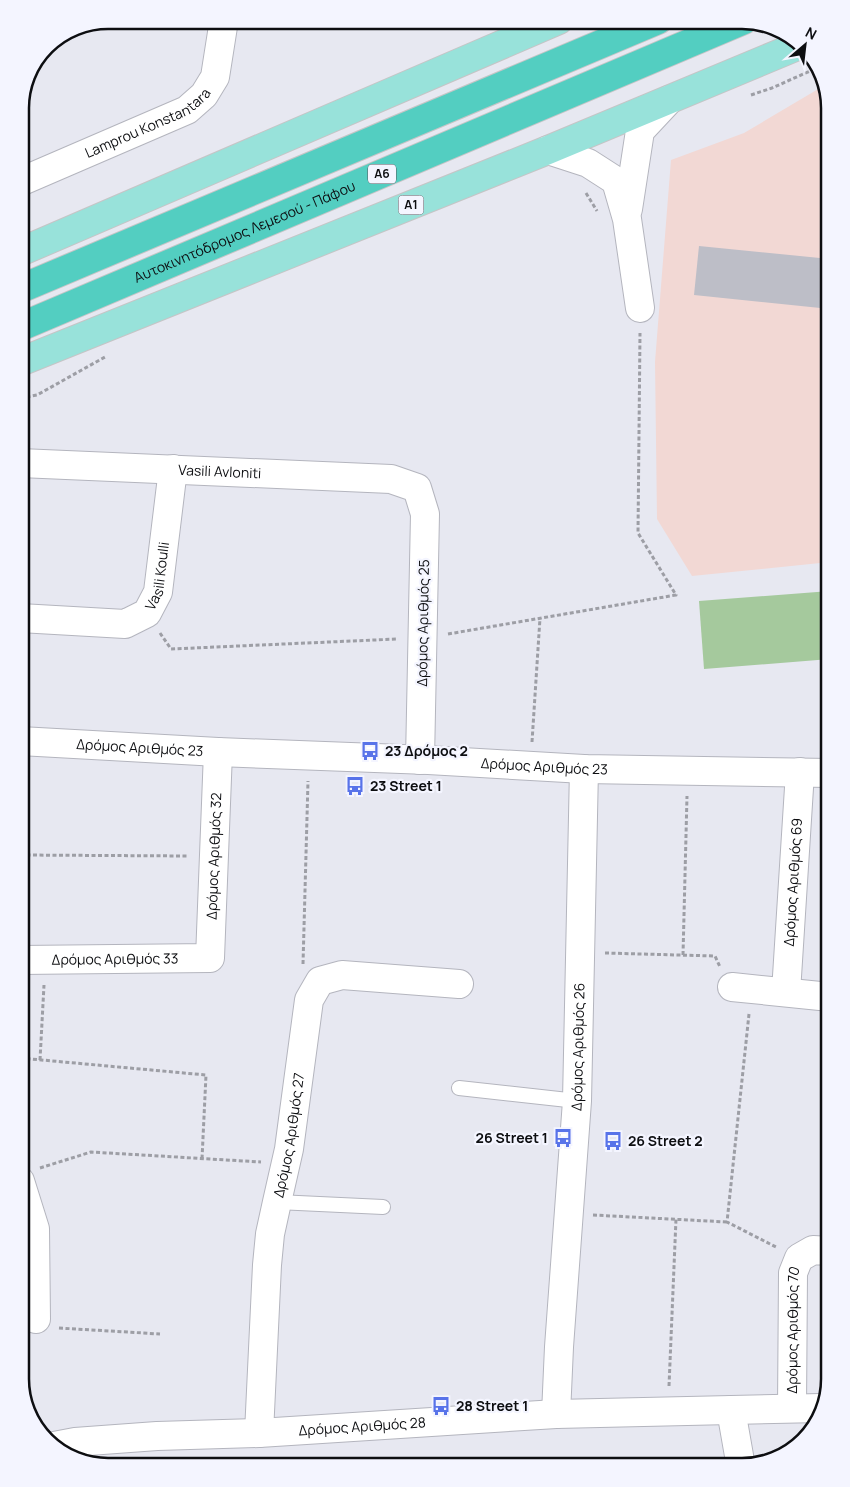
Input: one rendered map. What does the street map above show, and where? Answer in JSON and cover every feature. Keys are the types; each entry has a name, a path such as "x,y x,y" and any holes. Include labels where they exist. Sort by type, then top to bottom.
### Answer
{"highway":[{"name":"A6","path":"29,286 637,29"},
{"name":"Αυτοκινητόδρομος Λεμεσού - Πάφου","path":"29,323 723,29"}],"main road":[{"path":"29,248 539,29"},
{"name":"A1","path":"29,358 548,150 780,54"}],"street":[{"name":"Lamprou Konstantara","path":"29,178 187,110 204,95 214,77 222,29"},
{"path":"627,219 640,132 670,100"},
{"path":"548,150 588,163 616,181 627,219 640,308"},
{"name":"Vasili Avloniti","path":"29,463 391,479 417,488"},
{"name":"Vasili Koulli","path":"29,619 125,624 147,614 158,592 173,469"},
{"name":"Δρόμος Αριθμός 25","path":"417,488 425,514 420,760"},
{"name":"Δρόμος Αριθμός 23","path":"29,742 584,769 821,773"},
{"name":"Δρόμος Αριθμός 32","path":"210,958 218,752"},
{"name":"Δρόμος Αριθμός 26","path":"556,1414 577,1101 584,769"},
{"name":"Δρόμος Αριθμός 69","path":"786,992 800,772"},
{"name":"Δρόμος Αριθμός 33","path":"33,960 210,958"},
{"name":"Δρόμος Αριθμός 27","path":"258,1433 270,1234 290,1149 308,1000 320,981 342,975 459,984"},
{"path":"742,988 821,996"},
{"path":"29,1175 35,1229 36,1318"},
{"name":"Δρόμος Αριθμός 70","path":"792,1408 792,1273 799,1258 813,1250 821,1250"},
{"name":"Δρόμος Αριθμός 28","path":"69,1448 157,1436 258,1433 556,1414 815,1408"},
{"path":"731,1410 739,1458"}],"lane":[{"path":"459,1088 577,1101"},
{"path":"277,1202 383,1208"}],"path":[{"path":"744,98 812,70"},
{"path":"147,614 171,649 422,638 676,595 638,533 640,308"},
{"path":"531,766 540,618"},
{"path":"303,967 308,755"},
{"path":"683,955 688,771"},
{"path":"29,855 214,856"},
{"path":"580,952 715,956 742,988 727,1222"},
{"path":"33,960 40,1060"},
{"path":"29,1059 206,1075 202,1159"},
{"path":"29,1175 91,1152 286,1163"},
{"path":"568,1214 727,1222 799,1258"},
{"path":"668,1411 676,1219"},
{"path":"36,1318 52,1327 160,1334"}],"shaded area":[{"path":"819,89 821,108 821,563 692,576 657,519 655,362 671,160 744,133"}],"green space":[{"path":"821,592 821,660 704,669 699,601"}],"building":[{"path":"699,246 821,258 821,308 694,295"}],"place":[{"name":"23 Δρόμος 2","path":"370,751"},
{"name":"23 Street 1","path":"355,786"},
{"name":"26 Street 1","path":"563,1138"},
{"name":"26 Street 2","path":"613,1141"},
{"name":"28 Street 1","path":"441,1406"}]}
